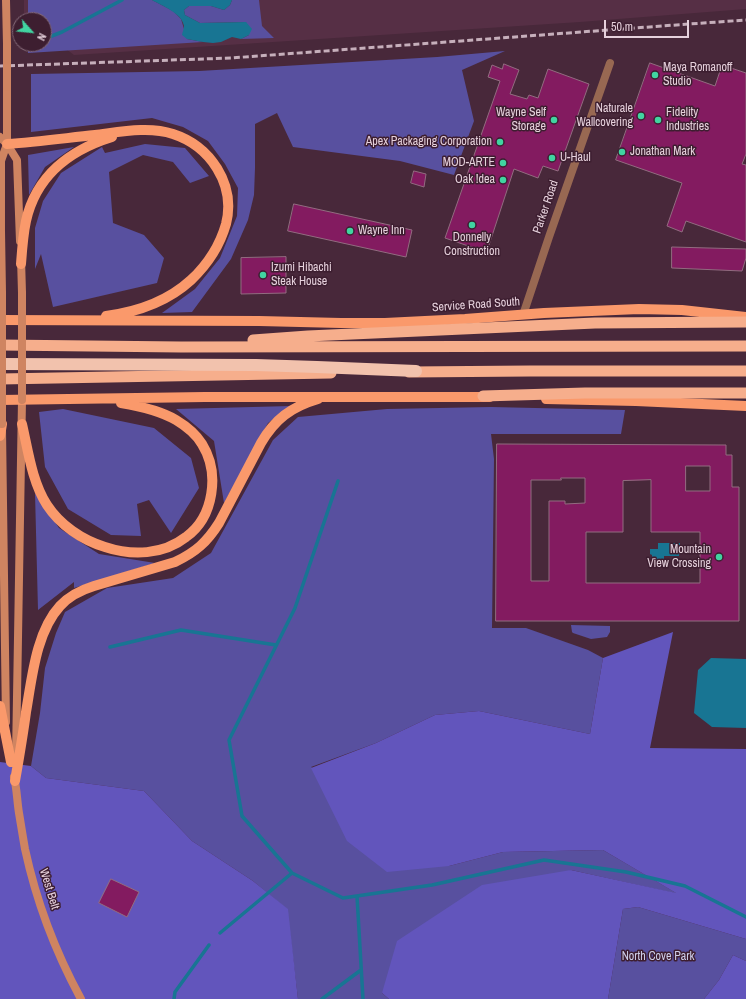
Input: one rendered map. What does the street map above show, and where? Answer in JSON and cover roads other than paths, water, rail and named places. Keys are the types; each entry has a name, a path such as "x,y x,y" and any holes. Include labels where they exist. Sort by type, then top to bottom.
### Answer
{"highway":[{"path":"181,347 258,339 308,336 556,325 746,322"},
{"path":"0,345 181,347 746,346"},
{"path":"0,364 256,365 416,371"},
{"path":"0,378 416,371 746,371"},
{"path":"483,396 585,393 746,393"}],"main road":[{"path":"0,231 1,161 7,87 6,0"},
{"path":"0,320 68,321 97,318 130,312 162,300 176,291 203,267 221,238 226,223 228,208 222,176 215,164 196,145 172,133 158,130 143,130 2,142"},
{"path":"21,264 26,220 31,204 45,179 55,168 68,158 95,143 126,133 143,130"},
{"path":"2,142 16,160 22,293 22,424 15,781"},
{"path":"0,228 2,293 2,424 6,724 11,762"},
{"name":"Service Road South","path":"68,321 385,323 639,309 682,310 746,317"},
{"path":"0,400 483,396 636,401 743,407"},
{"path":"15,781 31,683 39,649 51,618 60,606 70,596 82,590 164,566 186,557 205,542 219,523 268,431 278,420 290,412 313,400 326,397"},
{"path":"22,424 34,477 40,492 47,506 56,517 76,534 99,545 112,549 136,552 159,550 187,537 205,514 212,492 213,480 211,467 208,455 202,444 185,426 175,419 163,414 121,403 81,399"},
{"path":"0,436 2,424"},
{"path":"0,706 15,781"},
{"name":"West Belt","path":"15,781 25,850 33,879 53,938 80,999"}],"street":[{"name":"Parker Road","path":"523,315 610,63"}],"water":[{"path":"152,0 232,0 230,5 224,10 211,6 189,6 184,10 185,15 200,23 246,22 252,29 249,35 241,39 232,37 221,42 213,43 187,39 182,35 184,26 180,17 171,10"},
{"path":"658,543 680,543 679,556 664,556 664,566 652,566 652,555 650,554 650,549 658,549"},
{"path":"711,658 746,659 746,728 712,727 694,713 698,670"}],"waterway":[{"path":"52,36 122,0"},
{"path":"338,481 295,608 229,740 242,816 292,873 343,898 432,885 544,860 626,872 685,886 746,917"},
{"path":"110,647 181,630 276,645"},
{"path":"220,933 292,873"},
{"path":"357,896 363,999"},
{"path":"174,999 175,992 209,945"},
{"path":"322,999 361,970"}],"railway":[{"path":"0,66 231,58 746,20"}],"place":[{"name":"Maya Romanoff Studio","path":"655,75"},
{"name":"Naturale Wallcovering","path":"641,116"},
{"name":"Wayne Self Storage","path":"554,120"},
{"name":"Fidelity Industries","path":"658,120"},
{"name":"Apex Packaging Corporation","path":"500,142"},
{"name":"Jonathan Mark","path":"622,152"},
{"name":"U-Haul","path":"552,158"},
{"name":"MOD-ARTE","path":"503,163"},
{"name":"Oak !dea","path":"503,180"},
{"name":"Donnelly Construction","path":"472,225"},
{"name":"Wayne Inn","path":"350,231"},
{"name":"Izumi Hibachi Steak House","path":"263,275"},
{"name":"Mountain View Crossing","path":"719,557"}],"park label":[{"name":"North Cove Park","path":"658,957"}]}
